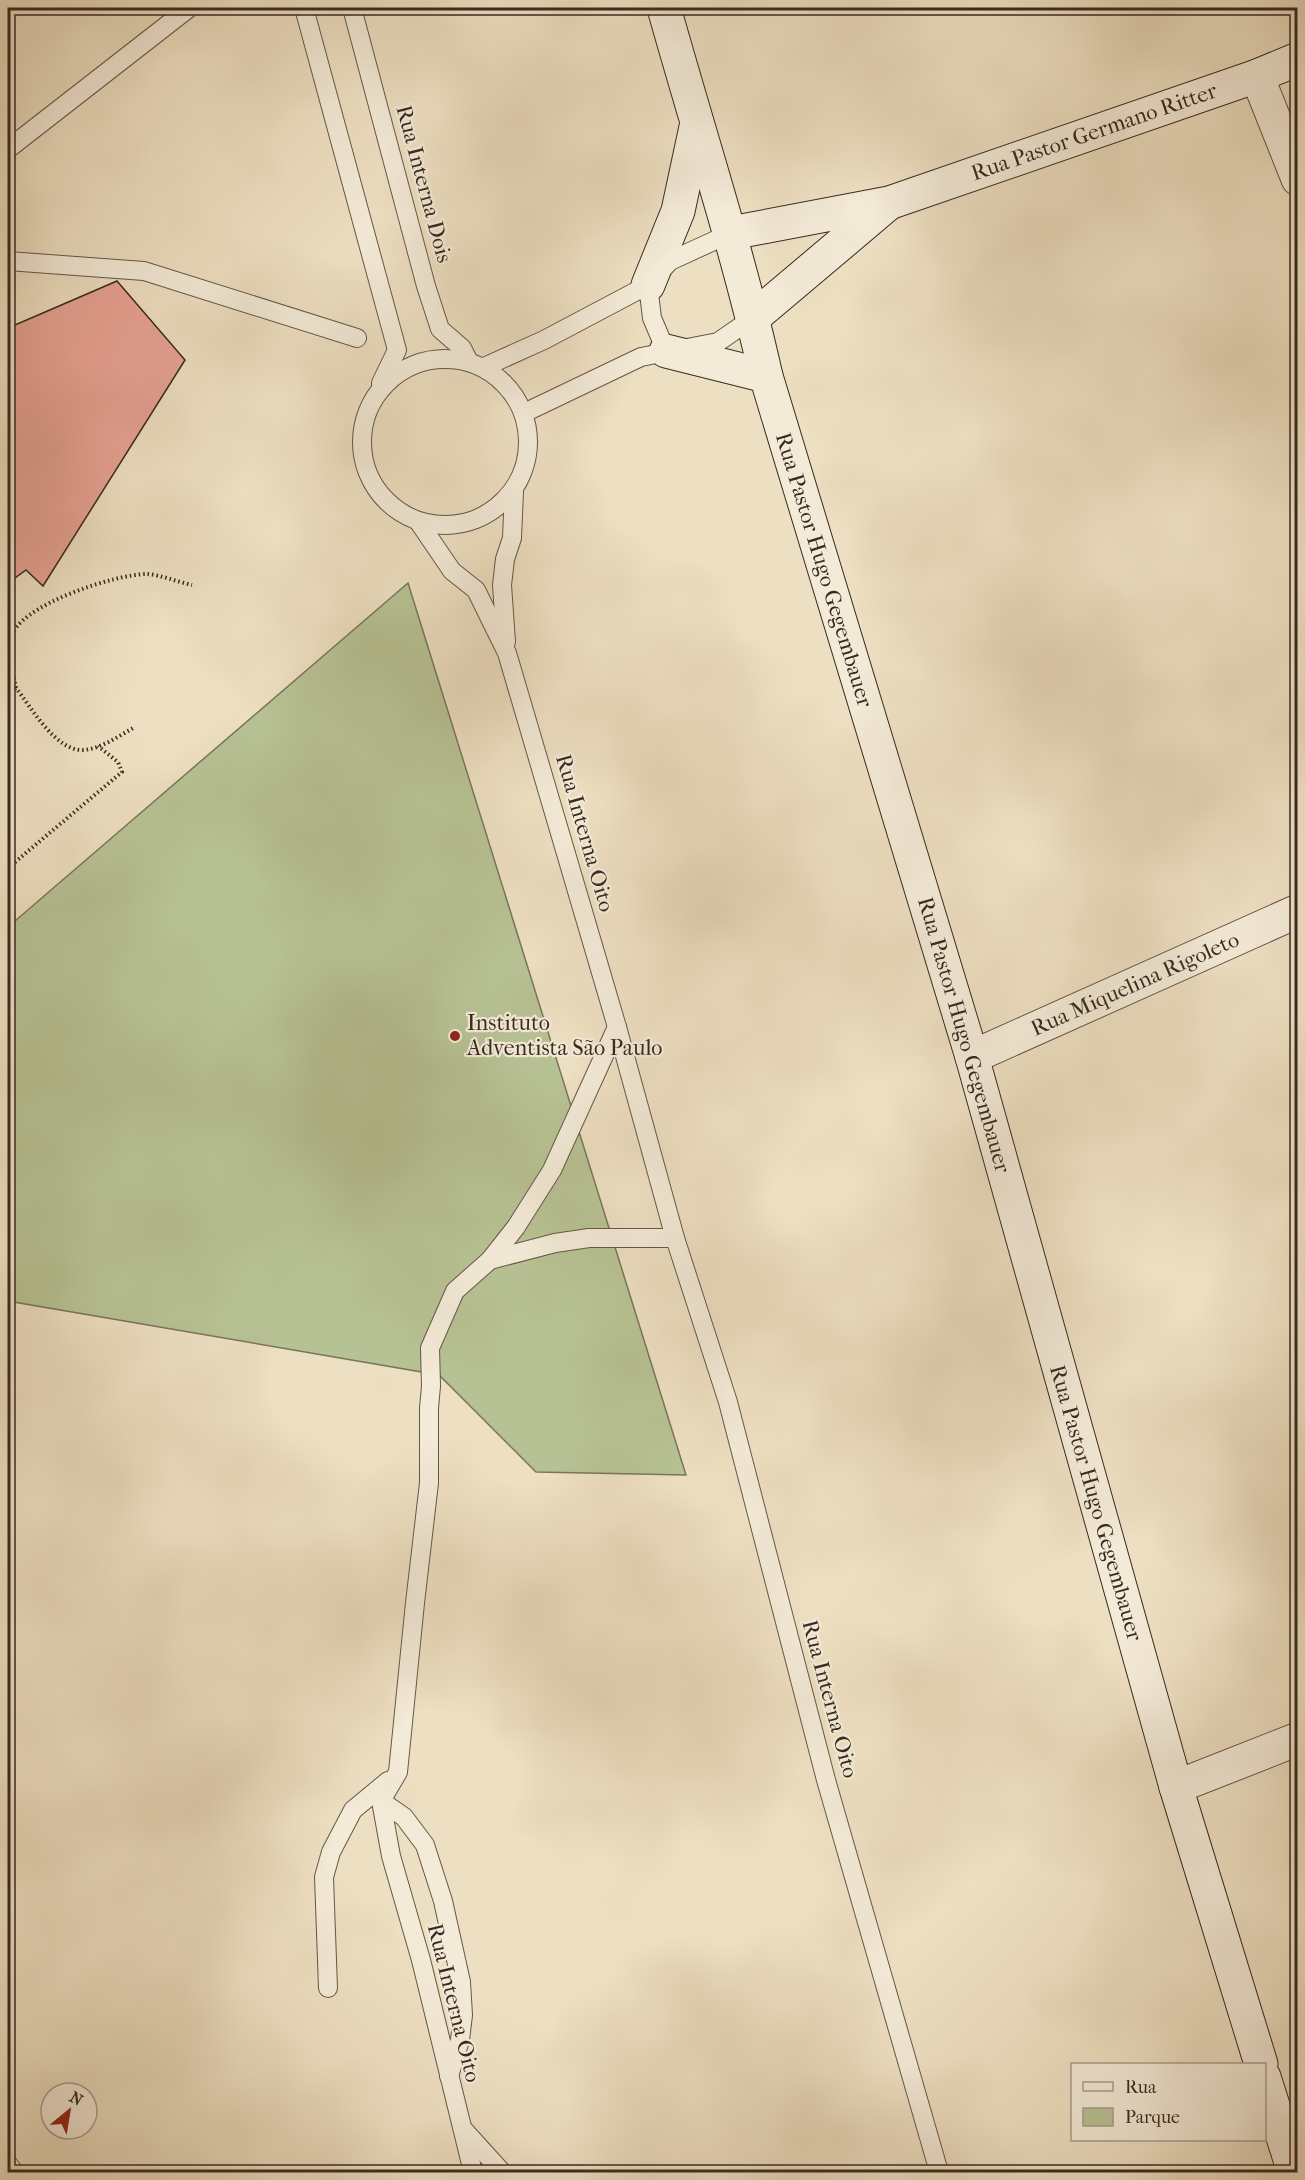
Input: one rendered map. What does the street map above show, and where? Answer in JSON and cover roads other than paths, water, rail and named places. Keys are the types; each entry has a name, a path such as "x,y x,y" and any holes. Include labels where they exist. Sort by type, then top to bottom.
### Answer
{"main road":[{"name":"Rua Pastor Hugo Gegembauer","path":"664,8 696,125 731,234 736,264 753,318 766,376 972,1057 1176,1787 1261,2063"},
{"name":"Rua Pastor Germano Ritter","path":"731,234 889,203 1257,76 1298,59"},
{"path":"1257,76 1298,179"},
{"path":"648,285 678,211 696,125"},
{"name":"Rua Pastor Germano Ritter","path":"753,318 889,203"},
{"path":"666,351 766,376"},
{"name":"Rua Miquelina Rigoleto","path":"972,1057 1298,911"},
{"path":"1176,1787 1298,1738"},
{"path":"1266,2083 1294,2172"}],"lane":[{"path":"8,149 189,8"},
{"path":"304,8 397,350 377,392"},
{"name":"Rua Interna Dois","path":"352,8 426,286 440,329 462,348 476,365"},
{"name":"Rua Pastor Germano Ritter","path":"476,365 544,340 648,285 670,261 731,234"},
{"path":"8,261 144,271 357,338"},
{"path":"648,285 652,318 666,351"},
{"name":"Rua Pastor Germano Ritter","path":"524,413 641,357 718,342 753,318"},
{"name":"Rua Pastor Germano Ritter","path":"433,359 476,365 500,379 514,395 524,413 529,440 526,466 514,491 494,510 471,522 444,526 418,521 397,510 375,488 359,448 365,416 377,392 392,377 411,365 433,359"},
{"name":"Rua Interna Oito","path":"507,653 502,585 505,559 512,538 514,491"},
{"name":"Rua Interna Oito","path":"418,521 452,571 476,590 507,653 617,1027 675,1238 728,1402 826,1780 939,2172"},
{"path":"448,2078 460,2040 463,2015 460,1982 443,1901 425,1845 404,1817 381,1801 398,1772 429,1483 430,1348 455,1291 490,1260 516,1227 552,1170 617,1027"},
{"path":"490,1260 555,1243 589,1238 675,1238"},
{"path":"328,1988 324,1877 331,1852 353,1810 398,1772"},
{"name":"Rua Interna Oito","path":"381,1801 391,1856 421,1960 448,2078 473,2172"},
{"path":"461,2128 502,2172"},
{"path":"8,2164 14,2172"}],"place":[{"name":"Instituto Adventista São Paulo","path":"455,1036"}]}
